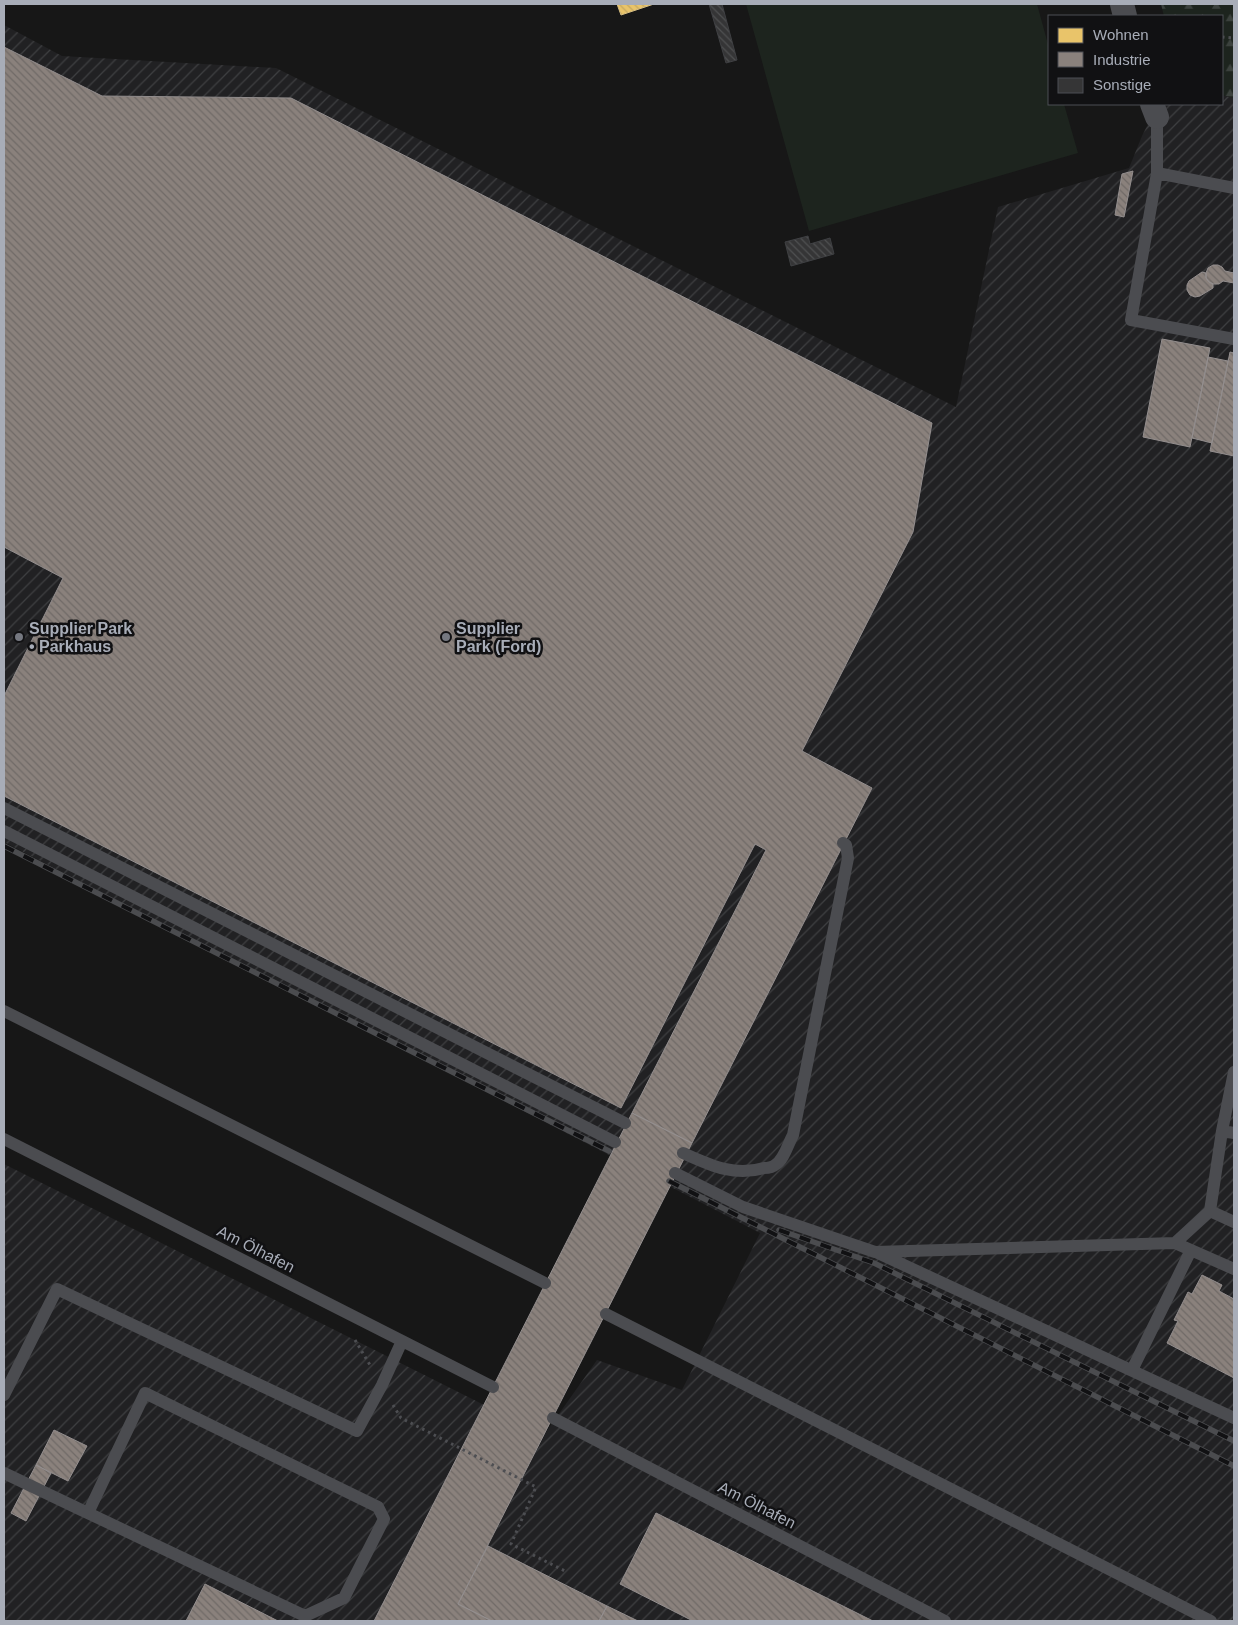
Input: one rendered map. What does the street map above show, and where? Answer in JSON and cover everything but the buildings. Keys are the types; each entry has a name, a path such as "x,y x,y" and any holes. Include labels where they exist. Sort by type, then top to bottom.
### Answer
{"lane":[{"path":"1155,111 1157,173 1131,320 1234,339"},
{"path":"1157,173 1234,188"},
{"path":"4,808 625,1124"},
{"path":"4,831 615,1142"},
{"path":"683,1153 713,1167 733,1172 755,1171 776,1165 783,1156 792,1135 848,858 846,845 843,843"},
{"path":"4,1011 545,1284"},
{"path":"1176,1243 1210,1211 1228,1132 1234,1072"},
{"name":"Am Ölhafen","path":"4,1139 493,1387"},
{"path":"675,1173 743,1207 875,1252 1234,1418"},
{"path":"1210,1211 1234,1222"},
{"path":"875,1252 1176,1243 1234,1269"},
{"path":"1132,1370 1191,1250"},
{"path":"4,1395 57,1289 357,1431 382,1386 402,1341"},
{"path":"606,1314 1211,1621"},
{"path":"4,1474 88,1514 304,1616 344,1598 384,1519 378,1507 145,1393 88,1514"},
{"name":"Am Ölhafen","path":"553,1418 945,1621"}],"path":[{"path":"336,1308 401,1418 536,1487 511,1544 567,1572"}],"shaded area":[{"path":"4,25 62,56 276,68 956,407 998,207 1129,168 1158,105 1223,105 1223,95 1234,98 1234,1621 4,1621 4,1164 544,1435 597,1360 682,1390 760,1233 4,842"}],"green space":[{"path":"746,4 1037,4 1048,44 1048,105 1064,105 1078,153 809,231"},
{"path":"1161,4 1234,4 1234,98 1223,95 1223,15 1164,15"}],"railway":[{"path":"4,846 609,1151"},
{"path":"669,1181 1234,1466"},
{"path":"779,1230 874,1263 1234,1441"}],"place":[{"name":"Supplier Park • Parkhaus","path":"19,637"},
{"name":"Supplier Park (Ford)","path":"446,637"}]}
